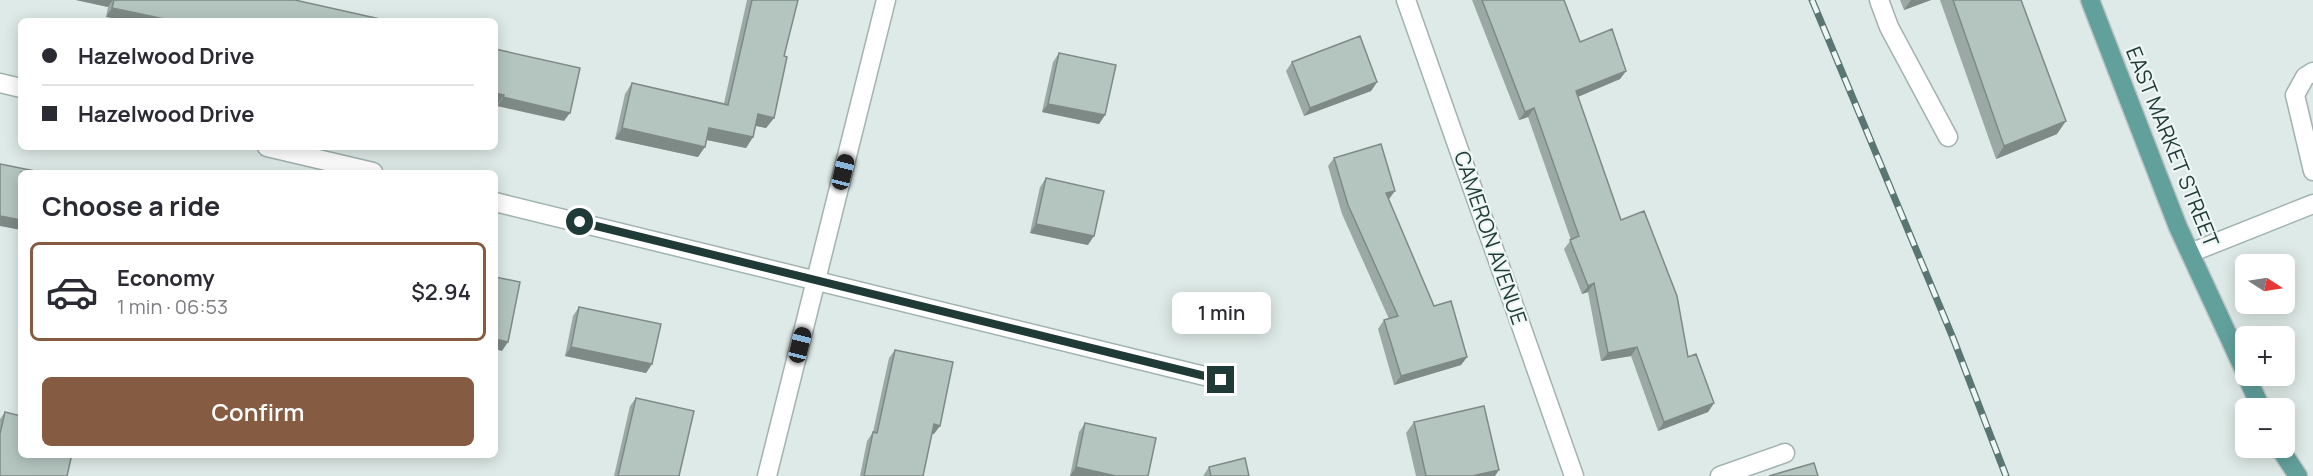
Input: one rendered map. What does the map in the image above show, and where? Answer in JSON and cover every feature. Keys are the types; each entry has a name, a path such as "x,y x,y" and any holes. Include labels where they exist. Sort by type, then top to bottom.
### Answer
{"main road":[{"name":"EAST MARKET STREET","path":"2090,0 2190,253 2235,351"},
{"path":"2286,458 2298,476"}],"street":[{"path":"767,476 886,0"},
{"name":"CAMERON AVENUE","path":"1406,0 1574,476"},
{"path":"1880,0 1889,27 1948,137"},
{"path":"2310,75 2295,94 2313,171"},
{"path":"0,83 18,87"},
{"path":"280,150 365,170"},
{"path":"498,203 1221,380"},
{"path":"2190,253 2313,204"},
{"path":"1720,476 1785,453"}],"building":[{"path":"114,0 295,0 376,18 160,18 112,8"},
{"path":"752,0 798,0 784,56 787,57 774,118 758,114 753,137 709,128 705,147 622,128 632,83 728,105"},
{"path":"1482,0 1564,0 1580,42 1612,29 1626,71 1576,91 1621,220 1644,211 1677,296 1688,357 1696,354 1714,403 1664,422 1637,347 1608,353 1594,283 1588,286 1570,240 1579,236 1534,108 1525,112"},
{"path":"1953,0 2021,0 2066,121 2004,146"},
{"path":"1360,36 1377,82 1310,108 1292,62"},
{"path":"498,50 580,68 570,113 503,97 504,95 498,94"},
{"path":"1059,53 1116,65 1105,115 1048,104"},
{"path":"1381,144 1395,191 1386,193 1434,306 1451,301 1467,357 1401,376 1384,320 1398,316 1348,205 1334,158"},
{"path":"0,164 30,170 18,170 18,219 0,216"},
{"path":"1046,178 1104,191 1094,236 1036,224"},
{"path":"498,278 520,282 508,342 498,340"},
{"path":"579,307 661,324 652,364 571,347"},
{"path":"895,350 953,362 940,426 934,424 923,476 864,476 873,432 877,433"},
{"path":"636,398 694,411 679,476 618,476"},
{"path":"1484,406 1499,470 1472,476 1426,476 1414,422"},
{"path":"5,412 18,415 18,458 71,458 67,476 0,476 0,434"},
{"path":"1085,423 1156,438 1148,476 1116,476 1076,467"},
{"path":"1245,458 1249,476 1211,476 1209,467"},
{"path":"1814,463 1818,476 1769,476"}],"railway":[{"path":"1812,0 1953,338 2006,476"}],"route":[{"path":"580,222 1221,380"}]}
